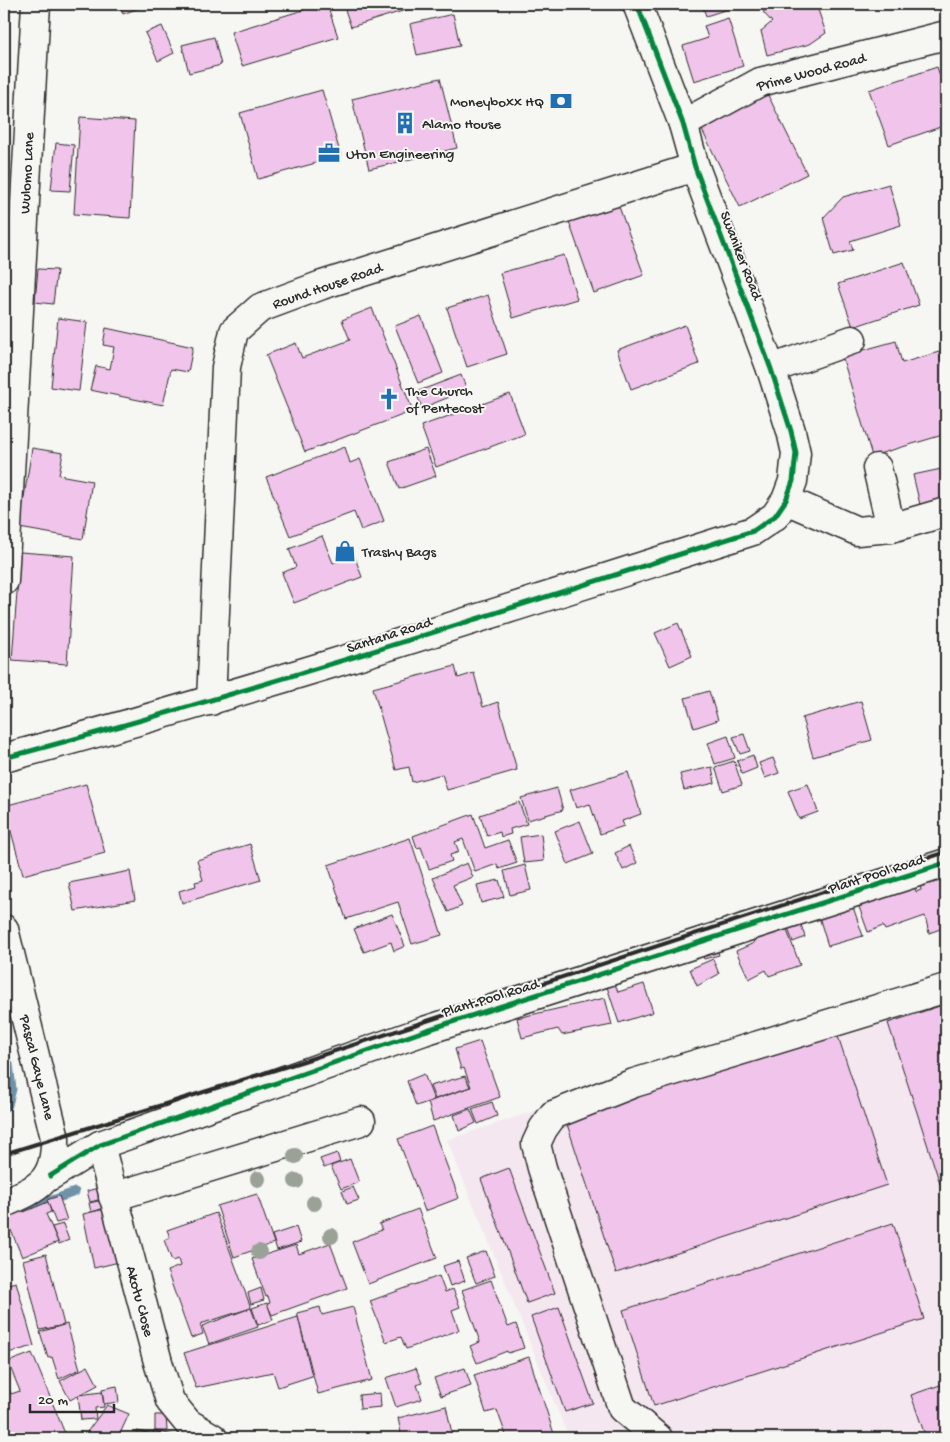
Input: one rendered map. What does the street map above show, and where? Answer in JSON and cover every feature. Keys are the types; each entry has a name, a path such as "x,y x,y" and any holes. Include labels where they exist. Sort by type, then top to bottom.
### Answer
{"street":[{"name":"Wulomo Lane","path":"4,581 36,4"},
{"name":"Swaniker Road","path":"637,4 682,124 695,167 771,369 791,431 796,453 793,481 781,508"},
{"name":"Prime Wood Road","path":"682,124 760,82 946,35"},
{"name":"Round House Road","path":"211,701 226,367 234,332 260,308 322,285 695,167"},
{"path":"771,369 852,340"},
{"path":"877,468 891,528"},
{"path":"781,508 857,531 891,528 946,512"},
{"name":"Santana Road","path":"4,758 211,701 342,662 753,531 781,508"},
{"name":"Plant Pool Road","path":"50,1176 100,1145 424,1031 946,863"},
{"name":"Pascal Gaye Lane","path":"4,929 55,1138 55,1153 50,1176"},
{"path":"658,1438 622,1408 542,1168 536,1144 543,1129 553,1115 634,1083 946,988"},
{"path":"113,1197 361,1121"},
{"name":"Akotu Close","path":"100,1145 170,1401 188,1423 213,1438"},
{"path":"15,1198 50,1176"}],"shaded area":[{"path":"946,975 946,1438 569,1438 447,1140"}],"building":[{"path":"119,4 149,4 123,14"},
{"path":"327,4 338,37 242,66 231,32"},
{"path":"343,4 407,4 409,9 351,27"},
{"path":"702,4 736,4 737,6 706,16"},
{"path":"775,4 816,4 826,33 810,44 767,55 761,31 772,22 763,12"},
{"path":"453,14 460,46 417,55 410,24"},
{"path":"728,18 743,66 694,81 683,46 708,38 704,26"},
{"path":"162,26 174,53 158,61 145,33"},
{"path":"214,37 221,65 189,73 182,45"},
{"path":"937,67 946,93 946,125 889,145 869,90"},
{"name":"Alamo House","path":"440,78 457,148 369,169 352,99"},
{"path":"322,90 341,156 258,179 240,113"},
{"path":"767,93 807,174 740,207 700,126"},
{"path":"80,117 135,121 130,218 74,214"},
{"path":"56,143 74,145 70,191 51,190"},
{"path":"889,184 901,225 850,241 853,250 834,255 823,218 843,197"},
{"path":"618,204 644,275 594,293 569,222"},
{"path":"564,255 577,299 513,318 500,273"},
{"path":"904,262 919,305 853,327 838,284"},
{"path":"38,269 57,270 53,304 35,302"},
{"path":"488,295 507,354 467,367 447,308"},
{"path":"372,308 413,411 305,452 266,355 296,343 302,358 350,340 342,320"},
{"path":"421,316 443,373 418,383 395,326"},
{"path":"58,318 87,322 79,391 51,387"},
{"path":"685,325 699,364 631,389 617,350"},
{"path":"106,328 193,347 188,372 171,369 163,405 90,390 96,366 110,369 114,347 103,345"},
{"path":"896,341 902,363 939,352 946,376 946,434 872,456 842,356"},
{"path":"461,375 467,390 422,408 416,392"},
{"path":"510,394 525,434 436,467 421,426"},
{"path":"345,447 350,463 360,459 384,521 361,530 354,512 290,536 266,477"},
{"path":"32,448 63,453 59,475 92,481 83,539 19,528"},
{"path":"426,449 436,476 399,489 389,462"},
{"path":"946,468 946,503 921,509 913,475"},
{"path":"322,536 333,563 354,555 362,577 294,603 282,573 296,567 289,549"},
{"path":"20,552 74,556 67,664 12,660"},
{"path":"678,623 692,656 670,666 655,633"},
{"path":"455,666 458,678 474,673 483,707 498,702 517,770 447,790 442,774 412,782 409,767 396,770 373,688"},
{"path":"709,691 718,720 694,728 685,698"},
{"path":"861,701 872,740 813,757 802,718"},
{"path":"744,734 750,751 740,754 733,737"},
{"path":"728,736 735,758 715,764 708,743"},
{"path":"753,755 757,768 742,774 737,761"},
{"path":"773,758 779,773 765,778 759,763"},
{"path":"734,761 742,785 723,791 715,767"},
{"path":"712,767 715,783 684,790 680,774"},
{"path":"628,772 641,814 622,821 624,826 600,834 590,804 576,808 570,790"},
{"path":"86,784 105,853 23,875 4,806"},
{"path":"808,784 818,812 799,819 788,791"},
{"path":"557,788 563,810 528,820 521,798"},
{"path":"519,802 527,824 510,829 511,834 501,837 500,832 487,836 480,815"},
{"path":"473,814 485,848 508,840 517,863 499,869 497,864 475,872 463,839 455,842 459,852 450,855 452,861 429,869 421,847 417,848 413,836"},
{"path":"580,821 593,854 568,864 555,831"},
{"path":"541,834 544,861 524,863 520,837"},
{"path":"410,838 442,935 412,944 398,902 346,919 328,865"},
{"path":"250,844 261,880 182,903 179,891 196,886 195,882 203,880 197,860"},
{"path":"629,846 637,863 623,870 615,853"},
{"path":"467,863 473,877 453,885 462,906 448,912 433,878"},
{"path":"525,865 531,890 510,895 504,871"},
{"path":"130,871 135,900 75,911 69,883"},
{"path":"932,877 933,883 946,879 946,911 943,912 946,927 929,933 925,916 885,930 883,926 868,932 858,904 915,884 916,892 921,890 919,880"},
{"path":"499,880 504,897 481,903 477,885"},
{"path":"853,907 863,936 828,946 819,917"},
{"path":"392,914 405,946 394,951 391,942 364,952 354,929"},
{"path":"799,919 805,937 793,942 786,923"},
{"path":"785,925 800,965 769,976 766,970 749,979 736,951 754,943 752,938"},
{"path":"717,949 719,955 704,959 702,953"},
{"path":"713,959 719,974 697,986 690,969"},
{"path":"615,984 618,992 644,984 653,1012 619,1023 607,987"},
{"path":"605,998 612,1025 562,1035 558,1029 522,1038 517,1018"},
{"path":"946,1004 946,1202 888,1023"},
{"path":"835,1027 887,1185 616,1273 565,1118"},
{"path":"480,1041 500,1097 433,1121 428,1102 471,1087 464,1068 461,1069 455,1049"},
{"path":"424,1074 434,1100 416,1106 407,1081"},
{"path":"465,1076 470,1087 435,1099 430,1086"},
{"path":"492,1102 497,1116 478,1124 472,1109"},
{"path":"470,1109 476,1123 459,1131 454,1115"},
{"path":"432,1126 459,1198 425,1211 398,1139"},
{"path":"337,1153 340,1162 324,1168 320,1159"},
{"path":"350,1159 359,1182 341,1189 331,1166"},
{"path":"509,1168 555,1293 527,1303 481,1179"},
{"path":"353,1187 359,1200 347,1204 342,1191"},
{"path":"98,1188 102,1199 90,1202 87,1191"},
{"path":"257,1194 274,1243 234,1257 217,1206"},
{"path":"59,1196 67,1220 56,1223 47,1200"},
{"path":"103,1200 105,1208 91,1212 89,1203"},
{"path":"48,1202 51,1212 46,1214 58,1242 22,1257 6,1218 8,1217 7,1214 23,1208 24,1212"},
{"path":"105,1209 119,1262 94,1268 83,1214"},
{"path":"418,1209 437,1258 368,1284 352,1242 382,1230 379,1224"},
{"path":"216,1213 251,1308 200,1324 203,1334 191,1338 167,1271 180,1266 178,1259 172,1261 164,1240 170,1237 167,1230"},
{"path":"893,1223 924,1319 654,1406 623,1310"},
{"path":"63,1224 69,1240 59,1244 52,1227"},
{"path":"296,1227 301,1242 277,1250 272,1235"},
{"path":"330,1243 347,1288 272,1315 267,1304 270,1303 268,1296 266,1297 252,1259 296,1245 299,1254"},
{"path":"486,1251 495,1276 476,1283 466,1258"},
{"path":"46,1254 64,1325 40,1330 23,1260"},
{"path":"458,1261 465,1281 450,1286 443,1266"},
{"path":"439,1276 445,1292 453,1289 460,1307 452,1310 459,1330 406,1349 401,1337 386,1342 370,1301"},
{"path":"491,1280 508,1327 516,1324 524,1348 508,1353 507,1351 477,1363 470,1346 480,1342 462,1290"},
{"path":"16,1282 34,1346 4,1354 4,1285"},
{"path":"261,1288 264,1300 251,1304 248,1293"},
{"path":"267,1303 273,1320 258,1325 252,1308"},
{"path":"320,1307 322,1315 353,1307 372,1380 318,1394 297,1313"},
{"path":"559,1307 593,1403 565,1412 531,1317"},
{"path":"251,1308 258,1327 209,1344 202,1326"},
{"path":"298,1317 312,1376 278,1387 273,1372 196,1388 184,1353"},
{"path":"67,1324 80,1369 59,1379 52,1357 48,1358 40,1332"},
{"path":"32,1353 66,1436 59,1438 4,1438 4,1376 11,1394 20,1391 8,1362"},
{"path":"529,1357 555,1437 552,1438 507,1438 497,1410 486,1413 474,1375"},
{"path":"88,1366 98,1385 70,1400 60,1381"},
{"path":"416,1368 422,1383 417,1385 422,1399 396,1407 386,1378"},
{"path":"465,1368 471,1386 441,1396 434,1378"},
{"path":"946,1383 946,1438 926,1438 911,1395"},
{"path":"117,1386 119,1402 104,1404 102,1389"},
{"path":"102,1392 104,1407 95,1408 96,1419 81,1420 78,1395"},
{"path":"380,1393 381,1407 360,1409 359,1395"},
{"path":"107,1405 129,1414 118,1438 101,1438 87,1432"},
{"path":"446,1406 453,1438 402,1438 398,1418"},
{"path":"155,1415 166,1415 167,1431 155,1431"},
{"path":"137,1431 153,1434 152,1438 136,1438"},
{"path":"154,1431 179,1436 178,1438 152,1438"}],"waterway":[{"path":"4,1108 8,1105 12,1089 9,1064"},
{"path":"4,1217 75,1192"}],"railway":[{"path":"4,1154 307,1060 946,852"}],"cycle path":[{"path":"4,758 286,678 473,620 753,531 775,516 786,500 793,481 796,453 791,431 771,369 695,167 683,124 637,4"},
{"path":"50,1176 100,1145 424,1031 946,863"}],"place":[{"name":"Moneyboxx HQ","path":"561,101"},
{"name":"Alamo House","path":"405,123"},
{"name":"Uton Engineering","path":"329,153"},
{"name":"The Church of Pentecost","path":"389,399"},
{"name":"Trashy Bags","path":"345,551"}]}
